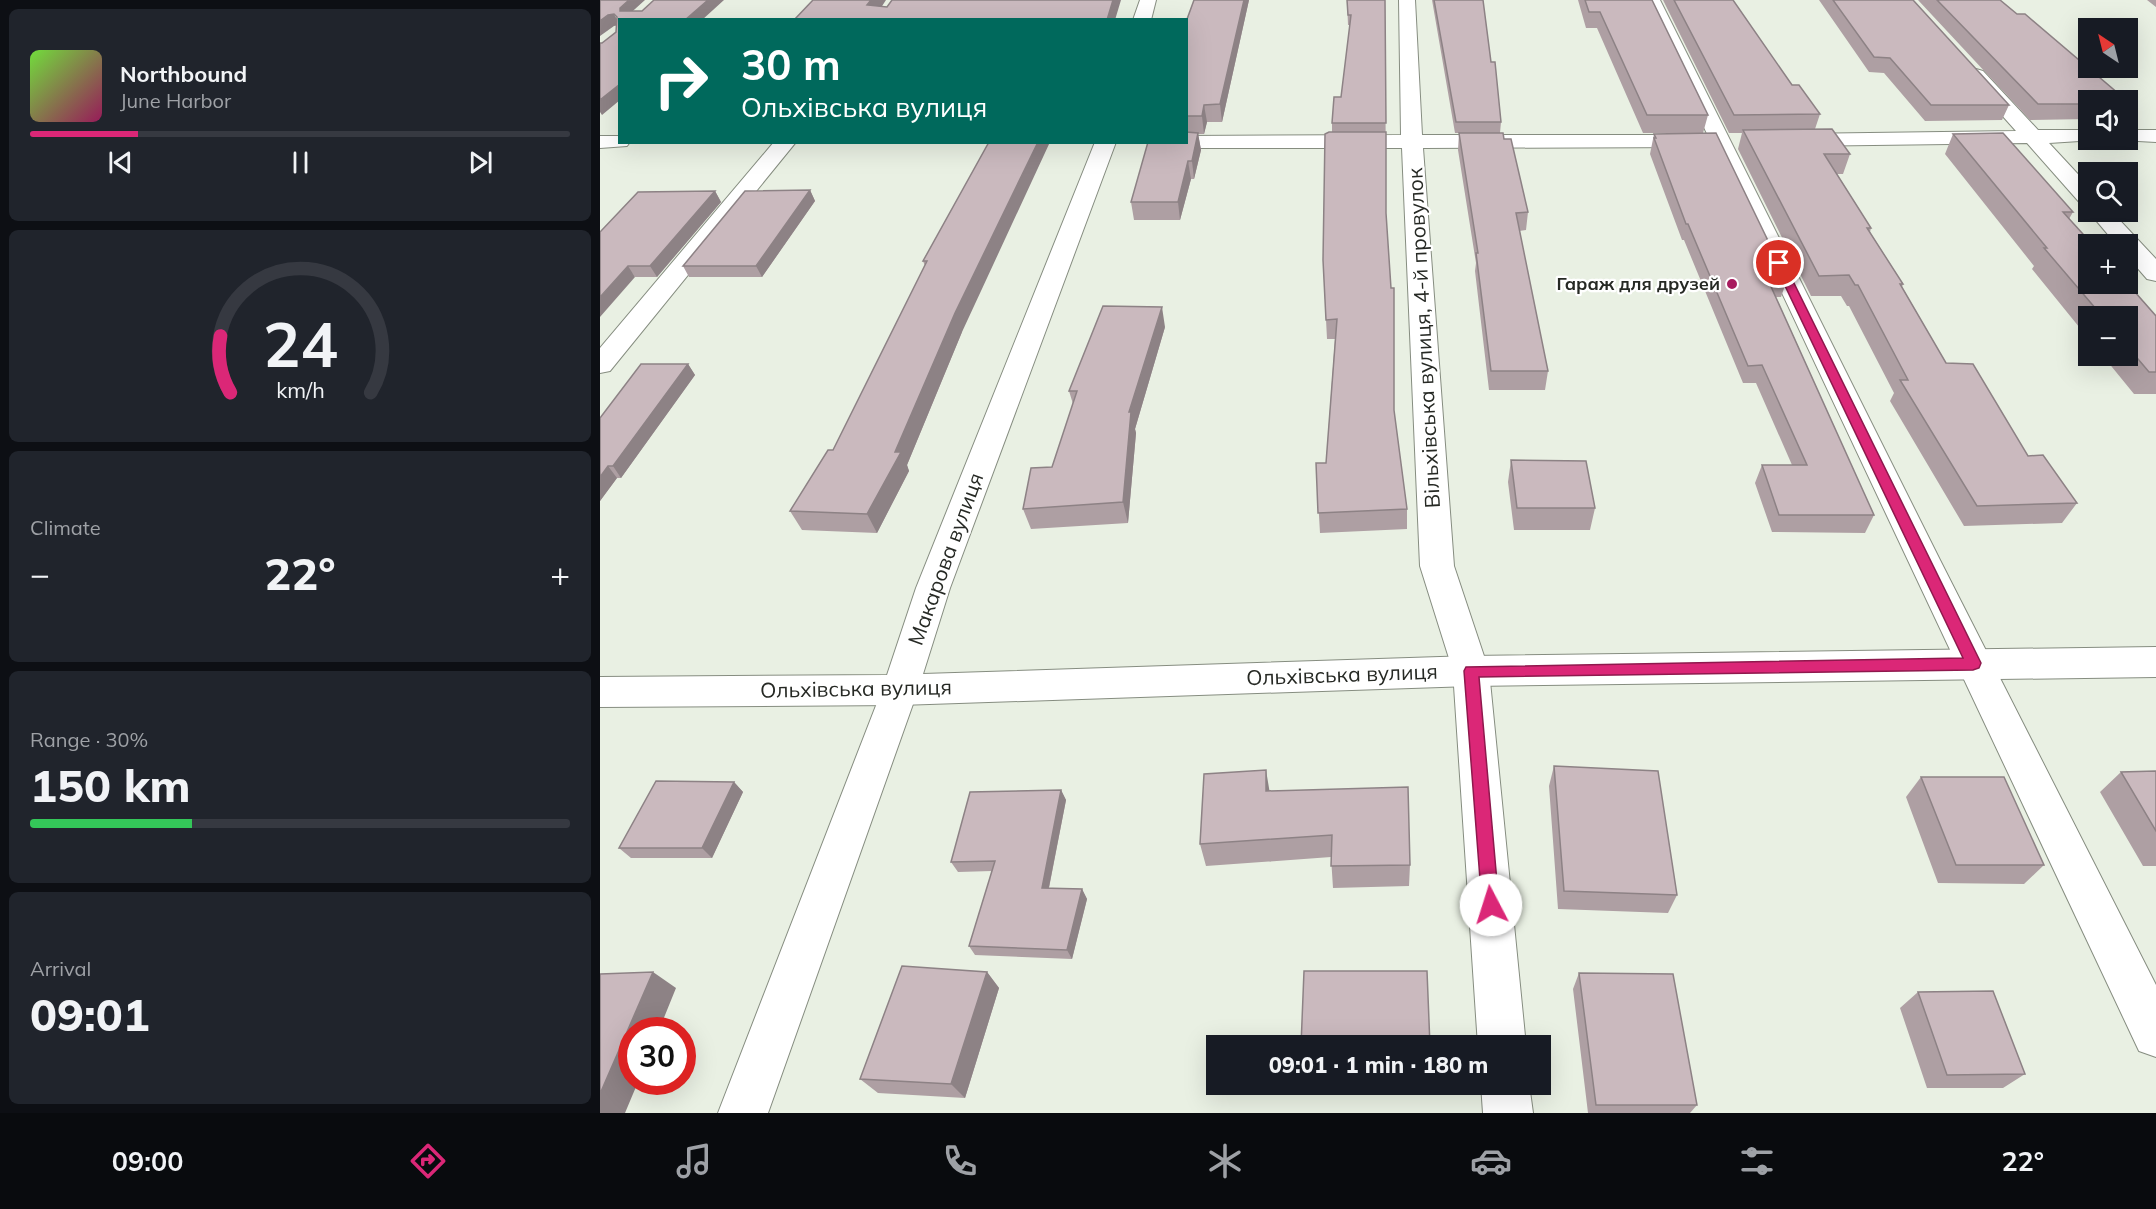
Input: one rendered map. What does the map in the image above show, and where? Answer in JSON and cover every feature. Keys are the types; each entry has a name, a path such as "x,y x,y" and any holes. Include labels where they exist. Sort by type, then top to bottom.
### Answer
{"street":[{"path":"1143,18 1148,0"},
{"name":"Вільхівська вулиця, 4-й провулок","path":"1407,0 1412,140 1437,566 1471,671 1501,1035"},
{"path":"1652,0 1732,141 1973,663 2156,1034"},
{"path":"1961,59 2078,187"},
{"path":"1780,140 2078,136"},
{"path":"2138,136 2156,136"},
{"path":"1188,142 1732,141"},
{"path":"600,142 618,142"},
{"path":"600,365 784,144"},
{"name":"Макарова вулиця","path":"743,1113 900,690 933,588 1105,144"},
{"path":"2109,222 2156,274"},
{"name":"Ольхівська вулиця","path":"600,692 900,690 1471,671 2156,662"},
{"path":"1506,1095 1508,1113"}],"building":[{"path":"600,0 629,0 620,8 620,11 642,11 654,0 708,0 687,18 618,18 618,86 600,100 600,43 616,32 617,17 614,14 608,15 600,21"},
{"path":"813,0 871,0 867,5 887,7 892,0 1113,0 1108,18 796,18"},
{"path":"1194,0 1244,0 1220,104 1204,105 1202,116 1188,116 1187,18"},
{"path":"1347,0 1385,0 1386,123 1332,123 1334,97 1341,97 1351,15 1348,15"},
{"path":"1434,0 1483,0 1491,62 1495,62 1501,122 1456,122"},
{"path":"1585,0 1652,0 1708,115 1647,115 1600,12 1589,12"},
{"path":"1674,0 1733,0 1792,85 1799,85 1820,114 1734,115"},
{"path":"1833,0 1913,0 2009,105 1931,105 1890,58 1874,57"},
{"path":"1937,0 2000,0 2017,14 2025,14 2078,59 2078,78 2100,78 2114,90 2078,90 2078,104 2038,104"},
{"path":"1832,129 1850,154 1824,154 1871,228 1867,228 1903,284 1900,284 1946,363 1973,364 2028,456 2043,455 2077,503 1977,506 1900,380 1908,380 1858,285 1855,285 1849,275 1819,276 1743,130"},
{"path":"1188,132 1198,133 1192,161 1188,161 1178,202 1131,202 1147,144 1188,144"},
{"path":"1329,132 1386,132 1386,213 1391,288 1394,288 1394,410 1407,509 1318,513 1316,463 1326,463 1337,319 1326,320 1323,260 1325,134"},
{"path":"1459,133 1503,133 1504,139 1511,139 1528,212 1516,213 1548,371 1491,371 1476,253 1478,253"},
{"path":"1716,133 1787,280 1768,280 1874,515 1779,515 1762,465 1807,465 1762,365 1748,366 1688,224 1686,224 1654,138 1656,138 1654,134"},
{"path":"2003,133 2073,212 2063,212 2083,234 2078,234 2078,288 2044,248 2047,248 1953,134"},
{"path":"988,144 1037,144 955,313 895,452 901,452 867,514 790,511 828,450 833,450 927,261 923,261"},
{"path":"810,190 756,266 683,266 745,191"},
{"path":"715,191 650,266 628,266 600,297 600,232 638,192"},
{"path":"2083,294 2137,294 2156,316 2156,372 2149,372 2138,359 2138,306 2093,306"},
{"path":"1103,306 1162,307 1129,412 1131,412 1123,502 1023,509 1031,468 1052,467 1077,391 1069,391"},
{"path":"641,364 688,364 613,466 608,466 600,477 600,418"},
{"path":"1511,460 1586,461 1595,508 1517,508"},
{"path":"1554,766 1658,771 1677,895 1564,891"},
{"path":"1266,770 1266,791 1408,787 1410,865 1331,866 1332,835 1200,844 1204,774"},
{"path":"2156,771 2156,831 2121,772"},
{"path":"1921,777 2004,777 2044,865 1956,865"},
{"path":"656,781 734,782 702,848 619,848"},
{"path":"1061,790 1042,888 1082,889 1067,950 969,946 995,861 951,862 970,792"},
{"path":"902,966 987,972 951,1084 860,1079"},
{"path":"1304,971 1427,971 1430,1035 1301,1035"},
{"path":"653,972 633,1017 618,1017 618,1053 600,1094 600,974"},
{"path":"1579,973 1673,974 1697,1105 1596,1105"},
{"path":"1993,991 2025,1074 1947,1075 1918,992"}],"place":[{"name":"Гараж для друзей","path":"1732,284"}],"route":[{"path":"1491,905 1471,671 1973,663 1779,263"}]}
